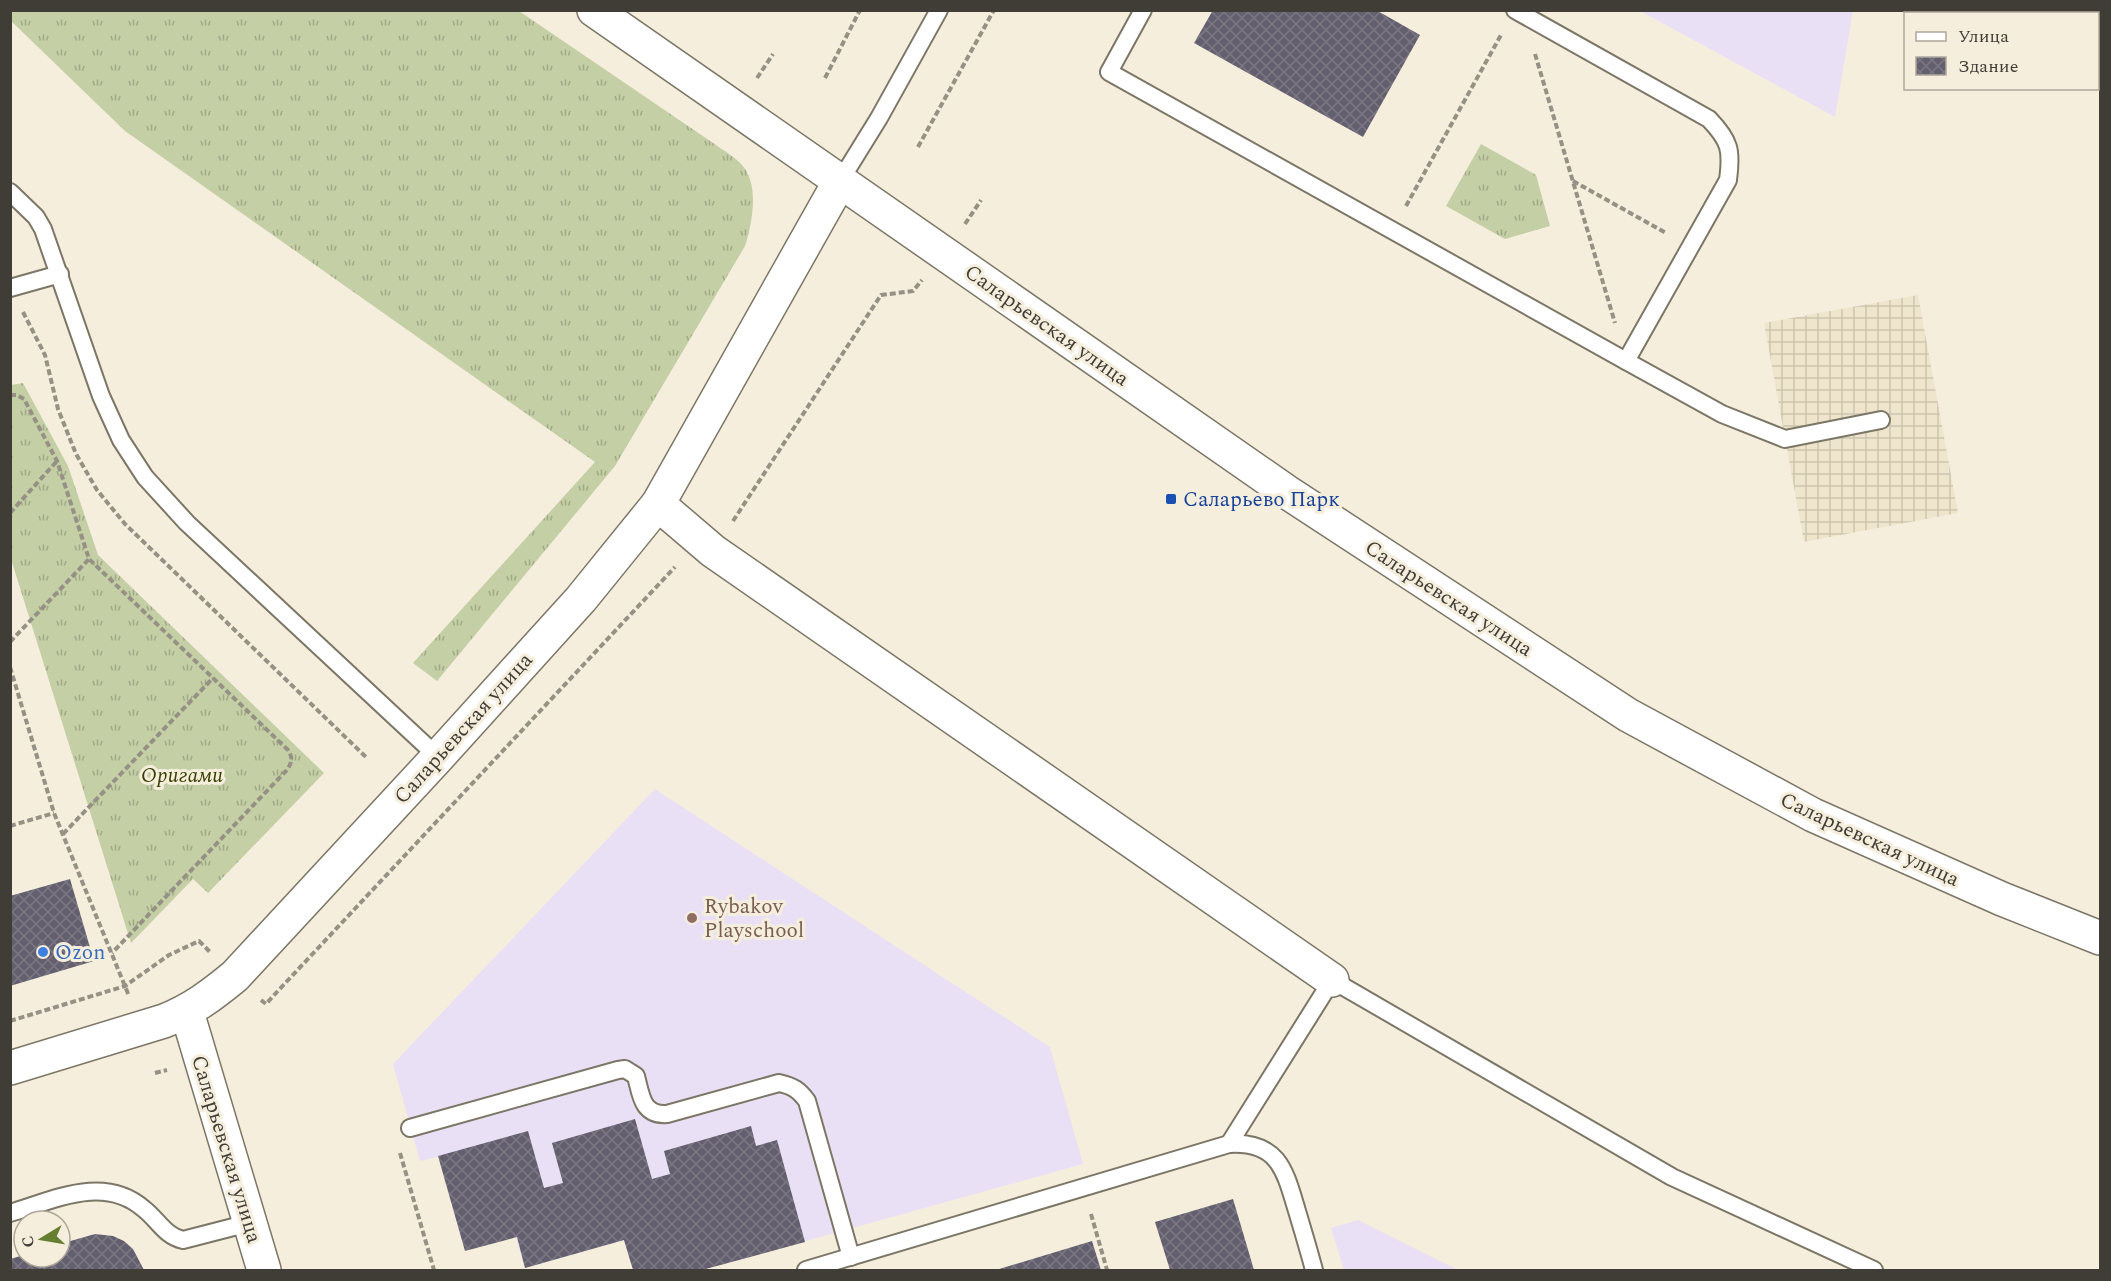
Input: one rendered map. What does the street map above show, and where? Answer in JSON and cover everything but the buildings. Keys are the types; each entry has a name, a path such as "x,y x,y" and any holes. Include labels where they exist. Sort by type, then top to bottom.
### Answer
{"street":[{"name":"Саларьевская улица","path":"594,10 1287,492 1628,715 1812,815 2002,899 2100,938"},
{"name":"Саларьевская улица","path":"264,1270 187,1012 235,976 581,599 658,504 840,182"},
{"path":"658,504 713,551 1332,980"},
{"path":"10,1068 187,1012"}],"lane":[{"path":"840,182 879,118 939,10"},
{"path":"1143,10 1109,72 1626,362 1722,414 1785,439 1881,420"},
{"path":"1518,12 1710,119 1724,134 1731,158 1728,180 1626,362"},
{"path":"10,192 36,217 43,229 101,396 120,440 145,477 194,529 438,757"},
{"path":"11,288 60,274"},
{"path":"1229,1144 1332,980 1672,1177 1874,1270"},
{"path":"410,1128 625,1069 636,1076 643,1103 651,1112 658,1115 779,1083 790,1085 800,1091 807,1101 851,1257"},
{"path":"806,1270 1229,1144 1244,1143 1257,1146 1281,1164 1289,1181 1314,1270"},
{"path":"10,1213 85,1191 106,1191 120,1194 136,1202 174,1238 183,1240 249,1223"}],"path":[{"path":"825,78 860,10"},
{"path":"918,147 994,10"},
{"path":"1393,230 1518,12"},
{"path":"1518,12 1572,180 1626,362"},
{"path":"1572,180 1690,247"},
{"path":"276,993 676,565 683,562 698,573 882,295 913,291 945,254 981,200"},
{"path":"11,288 45,355 58,409 76,454 97,490 125,524 368,759"},
{"path":"10,395 17,395 24,399 57,461 89,559 288,750 292,757 291,763 112,952"},
{"path":"10,513 57,461"},
{"path":"10,642 89,559"},
{"path":"10,667 54,813 126,986"},
{"path":"63,834 213,678"},
{"path":"10,826 54,813"},
{"path":"10,1021 126,986 169,955 199,941"},
{"path":"396,1143 435,1270"},
{"path":"1098,1239 1107,1270"}],"shaded area":[{"path":"1640,11 1853,11 1835,117"},
{"path":"1918,295 1958,513 1804,542 1764,323"},
{"name":"Rybakov Playschool","path":"655,789 1050,1047 1083,1164 702,1270 633,1270 624,1240 525,1268 516,1237 438,1157 420,1161 393,1064"},
{"path":"1358,1220 1458,1270 1344,1270 1331,1228"}],"green space":[{"path":"10,11 519,11 729,154 748,173 753,205 745,246 615,466 437,681 413,663 595,462 125,131 11,21"},
{"path":"1481,144 1536,175 1550,226 1505,239 1446,206"},
{"name":"Оригами","path":"23,383 68,466 98,555 324,773 208,893 193,879 131,943 11,559 11,385"}],"place":[{"name":"Саларьево Парк","path":"1171,499"},
{"name":"Rybakov Playschool","path":"692,918"},
{"name":"Ozon","path":"43,952"}]}
